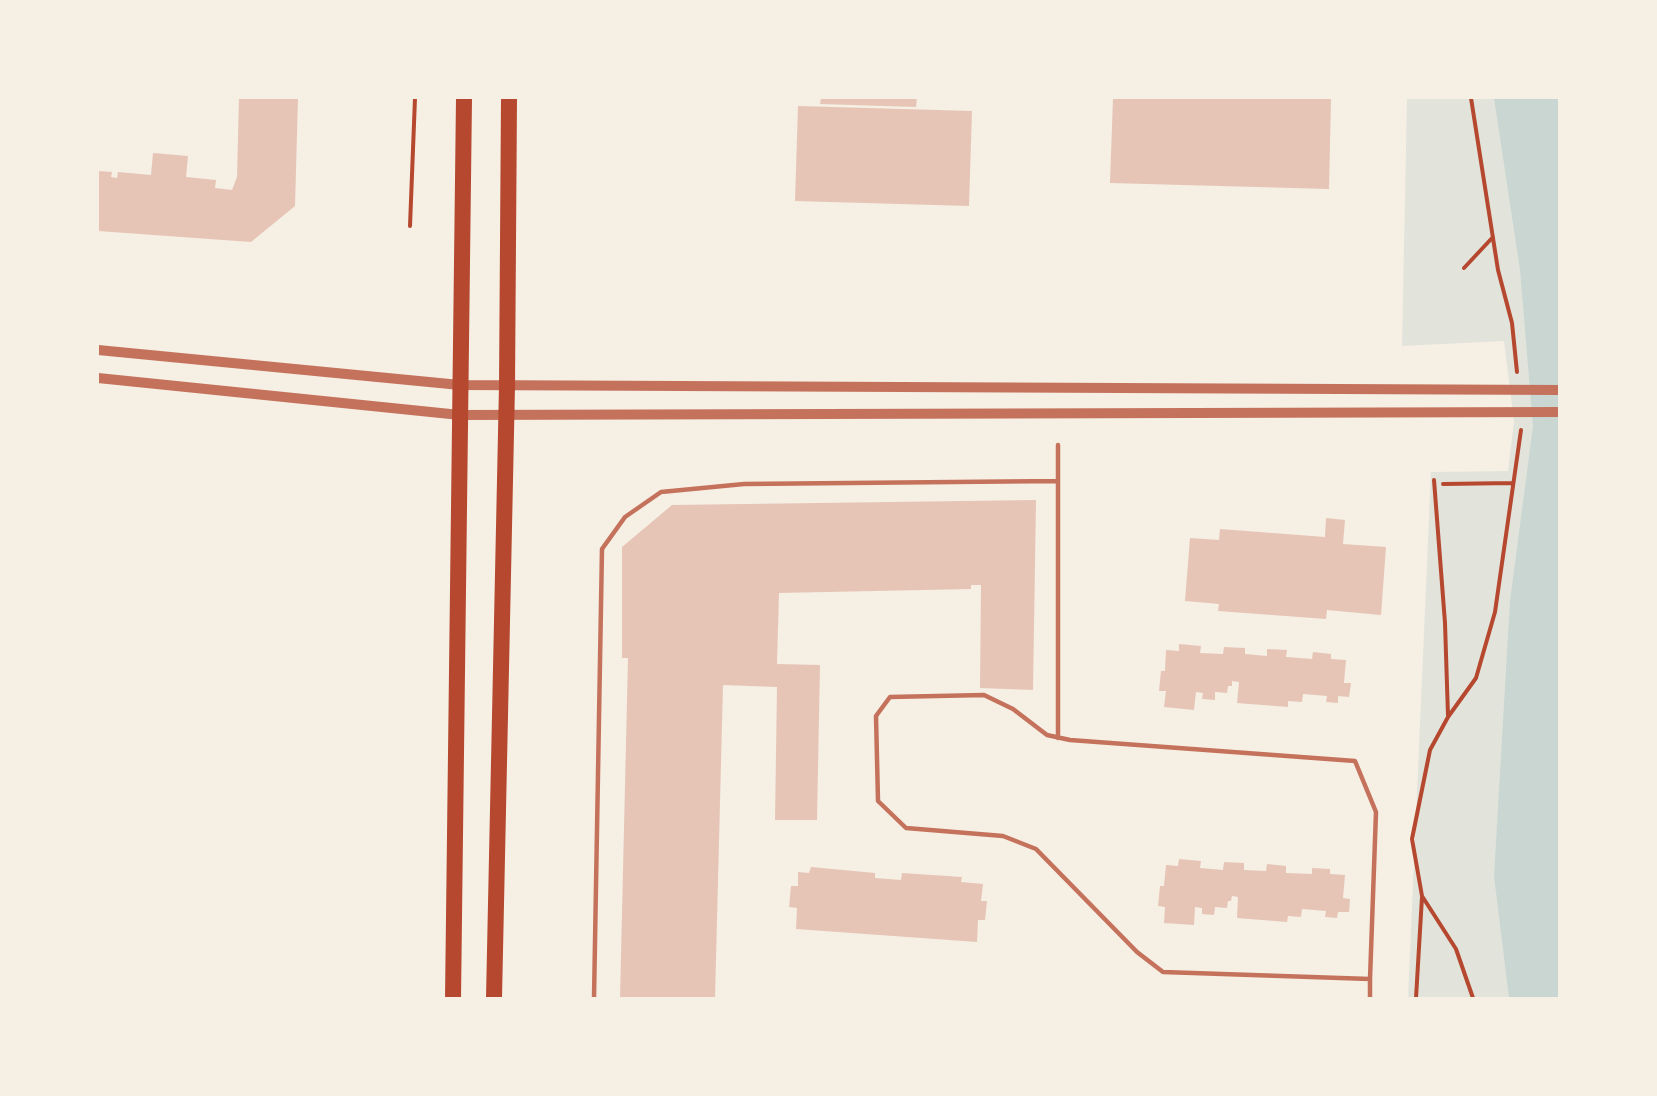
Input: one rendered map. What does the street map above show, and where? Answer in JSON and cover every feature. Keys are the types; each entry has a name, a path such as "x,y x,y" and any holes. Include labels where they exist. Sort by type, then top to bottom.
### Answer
{"highway":[{"path":"453,999 464,98"},
{"path":"494,999 507,386 509,98"}],"street":[{"path":"98,350 460,386 1560,390"},
{"path":"98,378 460,415 1560,412"}],"lane":[{"path":"1058,445 1058,738"},
{"path":"594,999 602,549 625,517 661,492 744,484 1058,481"},
{"path":"1370,979 1163,972 1137,952 1036,849 1003,836 906,828 878,801 876,716 890,697 984,695 1013,709 1047,735 1058,738 1355,761 1376,812 1370,999"}],"path":[{"path":"410,226 415,98"},
{"path":"1470,98 1493,237 1512,323 1519,382"},
{"path":"1464,268 1493,237"},
{"path":"1416,999 1422,896 1412,838 1430,750 1448,717 1476,678 1491,623 1521,428"},
{"path":"1434,480 1445,623 1448,717"},
{"path":"1443,484 1513,483"},
{"path":"1422,896 1456,949 1473,999"}],"shaded area":[{"path":"1407,98 1559,98 1512,998 1408,998 1431,472 1508,471 1514,421 1504,341 1402,346"},
{"path":"1494,98 1559,98 1559,998 1509,998 1494,876 1510,601 1533,426 1520,270"}],"building":[{"path":"239,98 298,98 295,206 251,242 98,231 98,171 112,172 111,177 117,178 118,172 151,175 153,153 188,156 186,177 216,180 215,188 232,190 237,177"},
{"path":"821,98 917,98 916,107 820,104"},
{"path":"1113,98 1331,98 1329,189 1110,183"},
{"path":"798,106 972,111 969,206 795,201"},
{"path":"1036,500 1033,690 980,688 981,585 971,585 971,589 779,593 777,664 820,665 817,820 775,820 777,687 723,685 715,998 620,998 628,658 622,658 622,547 672,505"},
{"path":"1326,518 1345,520 1343,544 1386,547 1381,615 1327,610 1326,619 1218,611 1219,604 1185,601 1190,538 1219,540 1220,529 1325,537"},
{"path":"1179,644 1201,646 1200,653 1223,654 1224,647 1245,648 1245,654 1267,656 1267,649 1287,650 1286,657 1312,659 1313,652 1331,654 1331,659 1346,660 1344,683 1351,683 1349,697 1338,696 1338,703 1326,702 1327,696 1303,694 1302,702 1288,701 1288,707 1237,703 1239,682 1232,681 1232,686 1228,686 1227,693 1215,692 1215,700 1202,699 1203,693 1196,692 1194,710 1164,707 1166,691 1159,691 1161,671 1165,671 1166,650 1179,651"},
{"path":"1179,859 1201,861 1200,868 1223,870 1224,862 1244,863 1244,870 1266,871 1267,864 1286,866 1286,873 1312,874 1312,868 1330,869 1330,874 1345,875 1343,898 1350,899 1349,912 1338,912 1337,918 1325,917 1326,911 1302,909 1301,917 1288,916 1287,922 1237,918 1238,897 1232,896 1227,908 1215,907 1214,915 1202,914 1202,908 1195,907 1194,925 1164,923 1165,907 1158,906 1160,886 1164,886 1166,865 1178,866"},
{"path":"811,867 875,873 875,878 901,880 902,873 962,877 961,882 983,884 981,901 987,901 985,920 978,920 977,942 796,929 797,908 789,907 791,886 798,886 798,872 809,873"}]}
